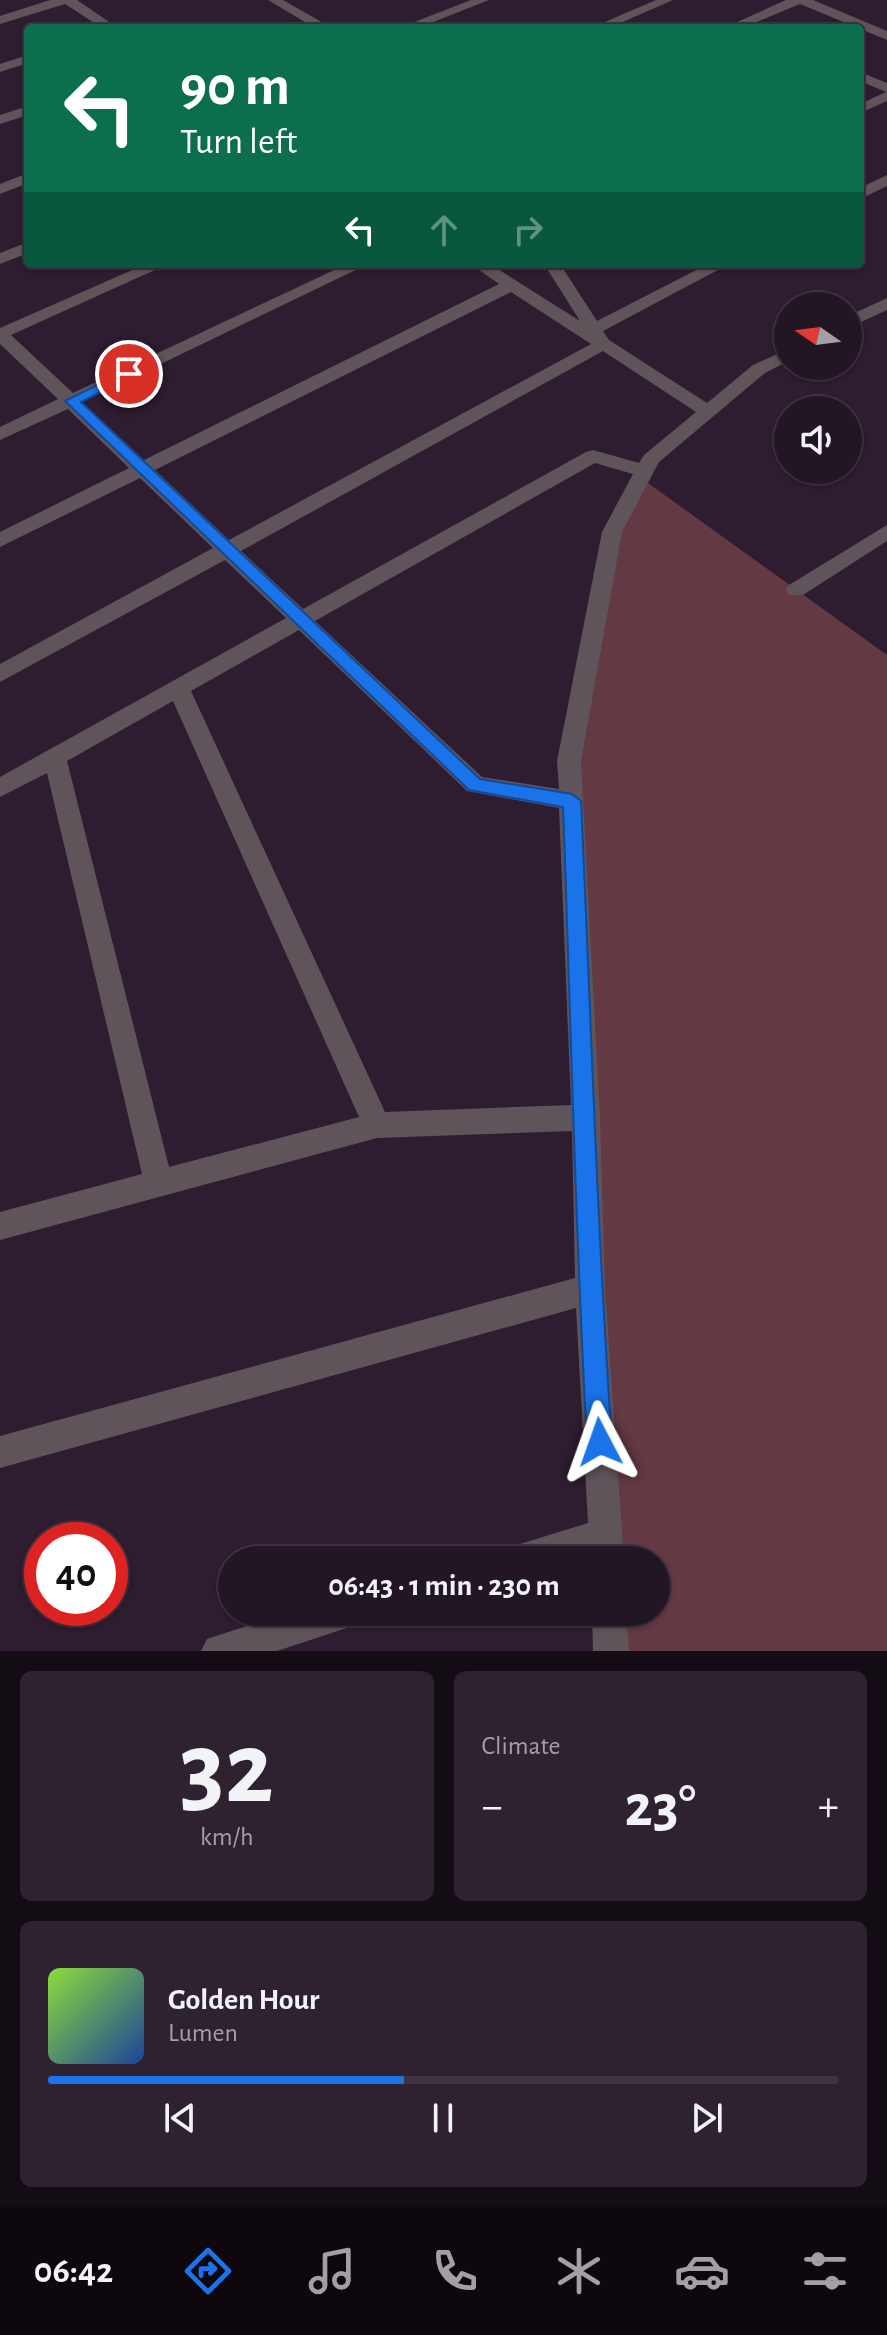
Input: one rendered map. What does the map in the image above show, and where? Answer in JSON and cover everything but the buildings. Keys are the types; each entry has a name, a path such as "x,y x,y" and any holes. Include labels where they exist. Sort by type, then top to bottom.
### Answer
{"street":[{"path":"417,24 483,0"},
{"path":"608,24 667,0"},
{"path":"741,24 800,0 858,24"},
{"path":"0,20 73,1 105,24"},
{"path":"284,2 319,24"},
{"path":"864,26 887,36"},
{"path":"0,68 24,60"},
{"path":"864,78 887,88"},
{"path":"864,107 887,96"},
{"path":"0,120 24,111"},
{"path":"0,189 24,180"},
{"path":"864,192 887,180"},
{"path":"0,259 24,249"},
{"path":"151,268 0,334 475,785 572,801"},
{"path":"0,434 352,268"},
{"path":"485,268 599,336 708,411"},
{"path":"555,268 599,336"},
{"path":"0,674 228,549 714,268"},
{"path":"0,540 511,285"},
{"path":"862,316 887,303"},
{"path":"866,314 887,324"},
{"path":"606,1546 590,1289 586,1117 569,761 612,532 651,459 759,369 774,361"},
{"path":"0,788 593,456 644,471"},
{"path":"796,590 887,532"},
{"path":"178,688 377,1125"},
{"path":"55,758 159,1183"},
{"path":"0,1226 377,1125 586,1117"},
{"path":"0,1452 590,1289"},
{"path":"219,1651 301,1626"},
{"path":"610,1626 611,1651"}],"shaded area":[{"path":"641,478 887,655 887,1651 613,1651 612,1626 670,1626 670,1546 607,1546 570,759 612,531"}],"route":[{"path":"129,374 72,401 475,785 572,801 590,1289 600,1442"}]}
